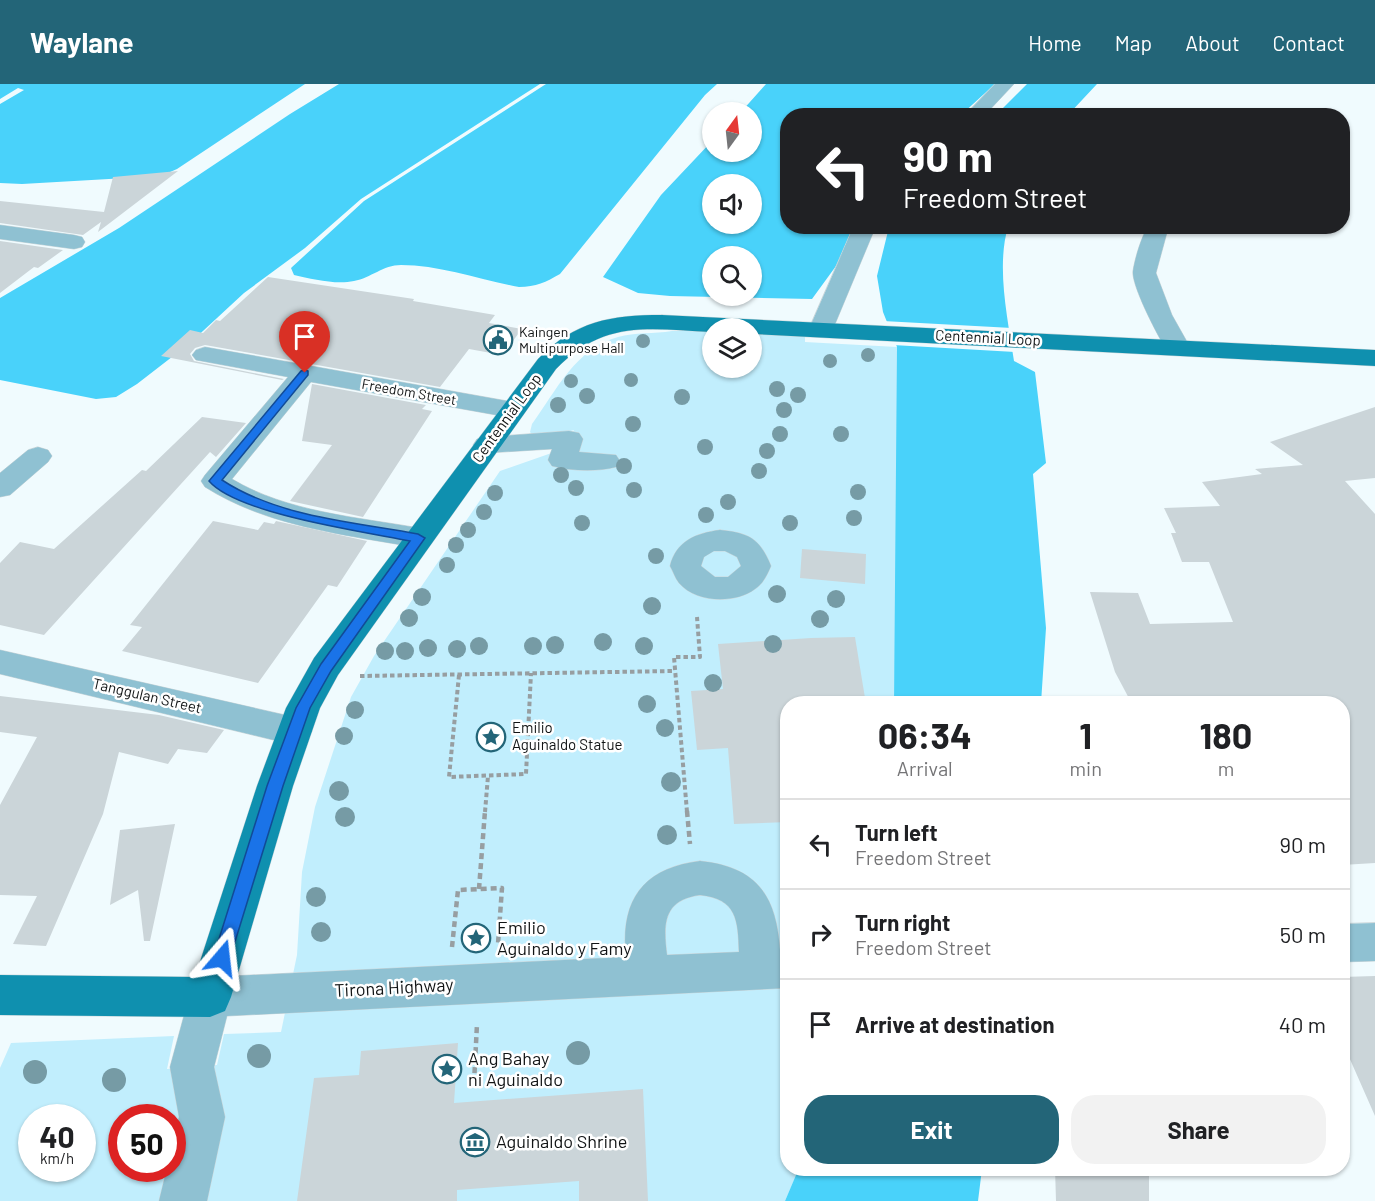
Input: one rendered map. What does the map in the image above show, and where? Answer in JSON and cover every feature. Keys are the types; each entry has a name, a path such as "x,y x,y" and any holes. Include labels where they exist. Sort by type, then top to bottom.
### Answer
{"main road":[{"name":"Centennial Loop","path":"210,997 303,708 326,667 513,410 556,353 581,334 605,325 662,322 1375,358"},
{"name":"Tirona Highway","path":"0,995 210,997"}],"street":[{"path":"981,108 1005,84"},
{"path":"0,232 74,242"},
{"path":"821,329 862,234"},
{"path":"1156,234 1144,273 1160,315 1177,347"},
{"name":"Freedom Street","path":"205,355 513,410"},
{"path":"305,373 215,481 237,496 299,515 418,538"},
{"path":"487,445 569,439 562,460 606,461"},
{"path":"0,488 38,456"},
{"name":"Tanggulan Street","path":"0,662 294,731"},
{"path":"648,976 647,914 654,900 665,888 680,880 693,878 711,878 731,884 745,896 754,911 774,970"},
{"path":"1350,943 1375,942"},
{"name":"Tirona Highway","path":"210,997 774,970"},
{"path":"183,1201 202,1117 192,1067 210,997"}],"path":[{"path":"693,878 674,657 700,657 695,580"},
{"path":"363,676 675,670"},
{"path":"459,675 449,777 526,774 531,673"},
{"path":"479,889 488,776"},
{"path":"474,1083 475,985 458,890 502,888 475,985"}],"shaded area":[{"name":"Aguinaldo Shrine","path":"702,331 702,378 762,378 762,334 805,337 805,342 897,347 897,592 894,696 780,696 780,1176 796,1176 785,1201 0,1201 0,1068 11,1043 174,1036 167,1069 217,1065 224,1034 281,1032 297,955 302,872 315,807 351,697 374,656 500,471 563,449 574,430 538,441 530,432 532,424 568,372 590,351 624,335"}],"water":[{"path":"0,84 305,84 177,169 161,176 22,184 0,183 0,104 24,90 18,88 0,99"},
{"path":"339,84 540,84 361,199 305,248 244,293 190,343 137,384 116,397 96,399 0,380 0,298 119,228"},
{"path":"546,84 717,84 705,95 560,274 545,282 519,287 445,270 401,265 388,267 347,282 324,281 294,275 291,268 364,201"},
{"path":"766,84 995,84 969,108 780,108 780,234 852,234 836,266 812,299 762,298 762,246 702,246 702,297 638,293 603,277 661,195 702,152 702,162 762,162 762,102 750,102"},
{"path":"1027,84 1097,84 1075,108 1003,108"},
{"path":"887,234 1007,234 1003,276 1014,361 1035,372 1046,463 1033,474 1046,628 1041,696 894,696 897,347 883,312 877,276"},
{"path":"796,1176 981,1176 978,1201 785,1201"}],"pier":[{"path":"883,321 1012,328 1015,352 893,345"}],"building":[{"path":"178,171 98,232 101,222 83,235 0,223 0,201 104,212 113,177"},
{"path":"0,241 63,250 38,268 34,267 0,293"},
{"path":"268,277 414,299 413,301 495,315 489,323 522,329 502,355 469,349 440,387 205,345 195,348 190,354 194,361 284,379 161,356 190,330 203,333 216,320 220,321"},
{"path":"312,384 426,405 422,409 432,411 363,517 290,501 332,445 302,441"},
{"path":"1375,407 1375,478 1345,481 1375,514 1375,863 1350,865 1350,696 1128,696 1115,672 1090,592 1138,593 1150,624 1233,622 1209,562 1182,562 1171,533 1176,533 1164,508 1220,506 1202,482 1262,474 1255,469 1303,465 1270,442"},
{"path":"202,417 246,423 216,457 210,452 44,635 0,625 0,563 20,542 54,549 142,470 146,471"},
{"path":"213,521 258,530 264,522 274,524 276,521 367,541 337,587 328,585 258,683 122,651 142,627 130,625"},
{"path":"802,549 866,554 865,584 800,578"},
{"path":"855,637 865,696 780,696 780,822 734,824 728,748 697,750 691,691 723,689 718,644"},
{"path":"0,696 159,715 224,730 207,753 178,749 168,764 119,752 103,814 46,946 13,944 37,896 0,895 0,805 37,737 0,732"},
{"path":"175,824 150,941 144,941 138,890 110,905 120,830"},
{"path":"1375,976 1375,1116 1350,1059 1350,977"},
{"name":"Aguinaldo Shrine","path":"458,1043 454,1103 643,1089 648,1201 579,1201 579,1181 457,1190 457,1201 297,1201 314,1078 359,1075 361,1051"},
{"path":"1055,1176 1149,1176 1149,1201 1056,1201"}],"place":[{"name":"Kaingen Multipurpose Hall","path":"498,340"},
{"name":"Emilio Aguinaldo Statue","path":"491,737"},
{"name":"Emilio Aguinaldo y Famy","path":"476,938"},
{"name":"Ang Bahay ni Aguinaldo","path":"447,1069"},
{"name":"Aguinaldo Shrine","path":"475,1142"}],"route":[{"path":"222,958 275,786 303,708 326,667 418,538 299,515 237,496 215,481 305,373"}]}
